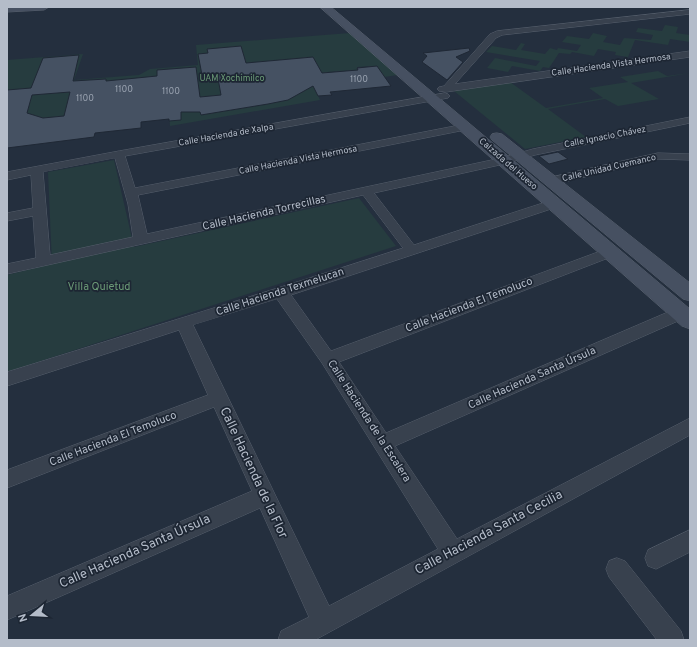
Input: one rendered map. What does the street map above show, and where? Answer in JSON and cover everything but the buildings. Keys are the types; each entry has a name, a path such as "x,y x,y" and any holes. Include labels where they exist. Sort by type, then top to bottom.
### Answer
{"main road":[{"path":"7,9 44,7"},
{"name":"Calzada del Hueso","path":"325,7 521,156 686,286"},
{"name":"Calzada del Hueso","path":"337,7 437,93 465,128 685,317"}],"street":[{"path":"437,93 454,80 493,36 500,33 690,12"},
{"name":"Calle Hacienda Vista Hermosa","path":"437,93 475,85 690,54"},
{"path":"454,80 475,85"},
{"name":"Calle Hacienda de Xalpa","path":"7,176 437,93"},
{"name":"Calle Ignacio Chávez","path":"521,156 533,152 690,120"},
{"name":"Calle Hacienda Vista Hermosa","path":"131,194 465,128"},
{"path":"119,154 131,194 141,241"},
{"name":"Calle Unidad Cuemanco","path":"552,181 658,156 665,155 690,157"},
{"name":"Calle Hacienda Torrecillas","path":"7,269 141,241 521,156"},
{"path":"37,171 43,262"},
{"path":"366,190 411,250"},
{"name":"Calle Hacienda Texmelucan","path":"7,380 281,293 553,204"},
{"path":"7,217 40,211"},
{"name":"Calle Hacienda El Temoluco","path":"328,359 611,252"},
{"name":"Calle Hacienda de la Escalera","path":"281,293 328,359 453,552"},
{"name":"Calle Hacienda Santa Úrsula","path":"383,443 685,317"},
{"name":"Calle Hacienda de la Flor","path":"184,323 324,622"},
{"name":"Calle Hacienda El Temoluco","path":"7,479 219,398"},
{"name":"Calle Hacienda Santa Cecilia","path":"290,640 690,426"},
{"name":"Calle Hacienda Santa Úrsula","path":"7,608 264,496"},
{"path":"656,558 690,541"},
{"path":"616,569 672,640"}],"green space":[{"path":"665,25 678,27 676,33 690,35 690,42 670,39 668,45 635,40 628,57 615,55 616,52 598,49 594,56 572,52 570,54 559,53 549,68 543,67 540,71 512,66 508,72 487,68 495,58 536,66 540,61 486,52 492,46 516,50 521,43 525,44 521,50 545,54 550,48 557,50 558,48 577,51 581,45 562,42 567,36 589,39 593,33 607,36 603,42 620,45 624,38 651,40 653,35 636,32 638,28 662,31"},
{"name":"UAM Xochimilco","path":"350,33 398,75 384,77 377,66 357,67 358,70 328,72 313,84 320,100 170,126 169,112 42,124 43,118 25,119 34,115 27,113 7,112 7,60 83,54 74,80 139,75 150,69 198,65 196,45"},
{"path":"658,71 667,76 690,73 631,83 659,99 618,106 605,99 548,109 586,137 525,149 454,91 510,82 546,108 603,98 589,88 628,82 620,77"},
{"name":"Villa Quietud","path":"114,160 134,247 359,198 396,246 7,372 7,275 52,264 48,172"}]}
